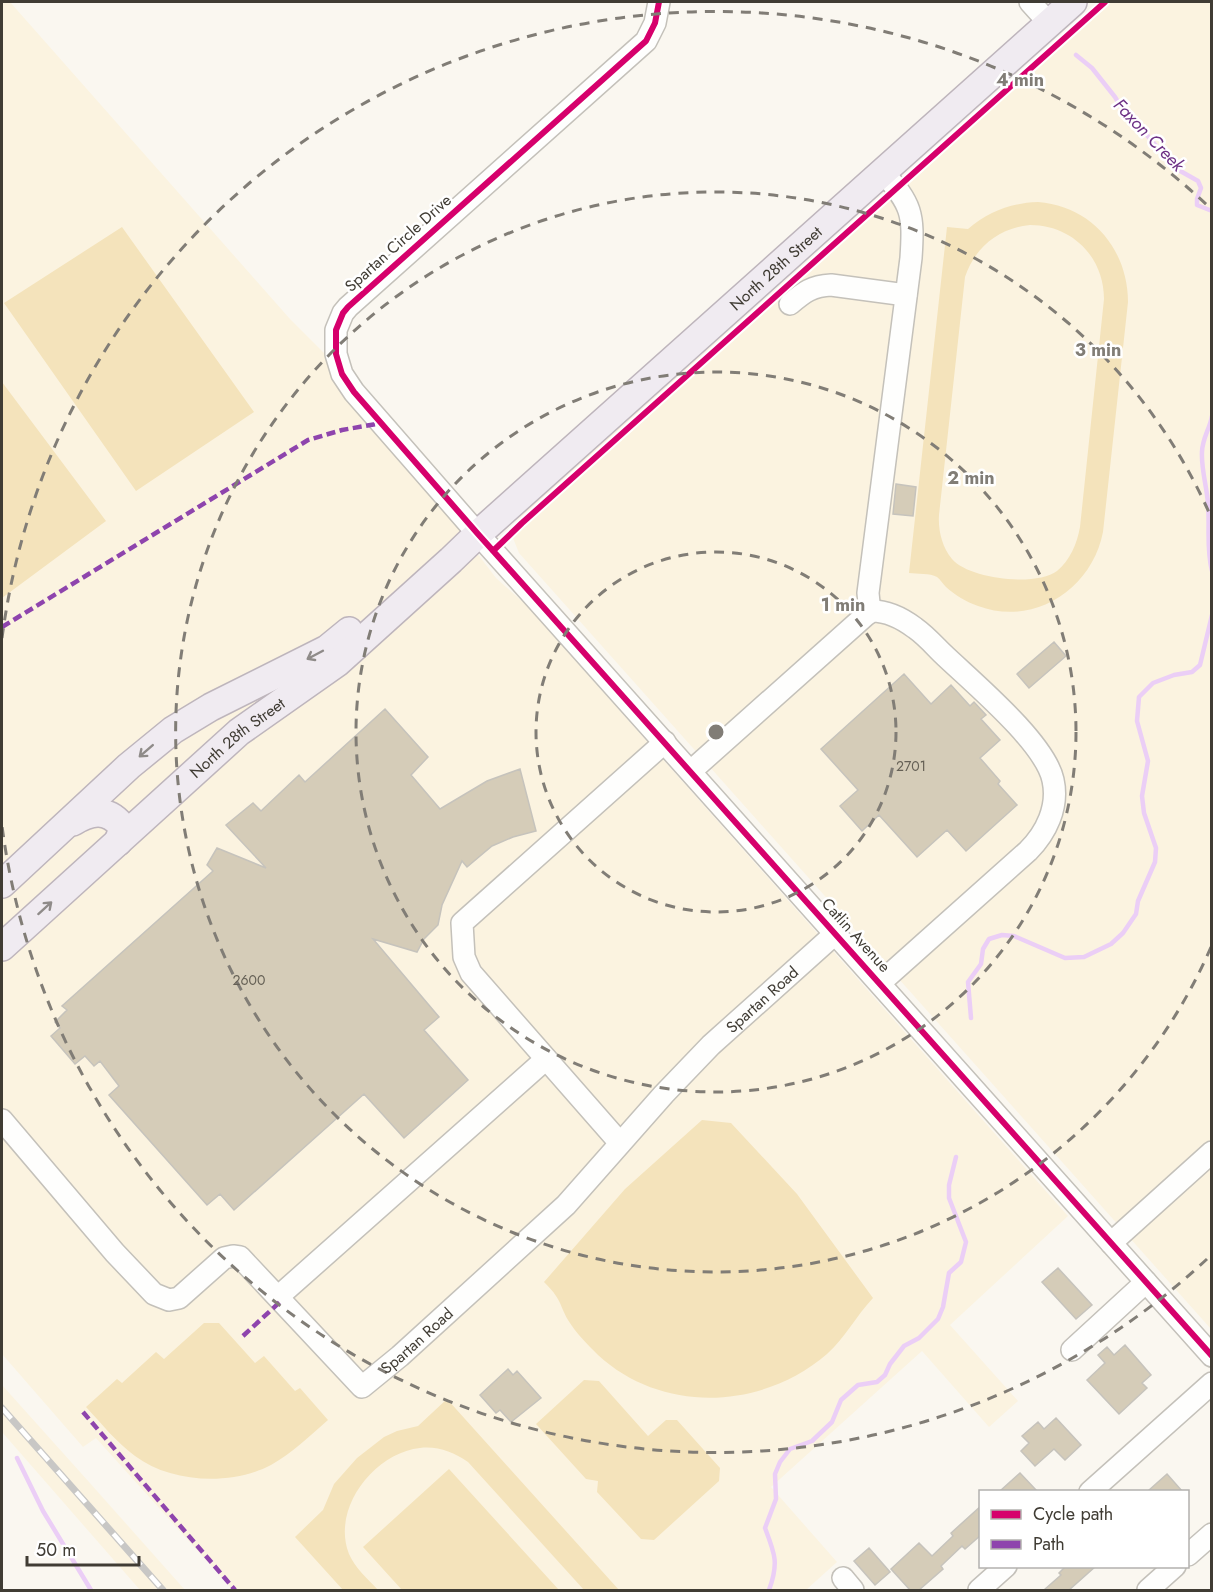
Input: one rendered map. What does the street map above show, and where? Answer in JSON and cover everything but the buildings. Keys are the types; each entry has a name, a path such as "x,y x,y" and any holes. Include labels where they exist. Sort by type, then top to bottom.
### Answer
{"main road":[{"name":"North 28th Street","path":"2,947 239,732 337,663 882,171 1073,2"},
{"name":"North 28th Street","path":"2,884 142,755 180,725 203,711 327,649 450,543 478,534"},
{"path":"61,830 85,815 94,812 104,813 115,818 121,825 122,831 118,842"}],"street":[{"name":"Spartan Circle Drive","path":"478,534 347,382 338,365 336,330 343,313 357,297 646,41 655,23 659,2"},
{"path":"1030,2 1049,23"},
{"path":"872,611 868,593 912,241 911,218 904,197 882,171"},
{"path":"790,304 805,291 819,285 906,294"},
{"name":"Catlin Avenue","path":"478,534 1212,1356"},
{"path":"691,771 728,727 872,611 899,618 921,633 993,700 1042,758 1052,775 1053,808 1048,823 1031,848 880,983"},
{"path":"620,1143 468,968 463,952 462,923 665,742"},
{"name":"Spartan Road","path":"2,1120 115,1253 154,1294 169,1300 179,1298 222,1260 235,1255 247,1262 362,1387 394,1362 566,1205 672,1085 718,1038 836,933"},
{"path":"279,1296 546,1059"},
{"path":"1111,1243 1212,1152"},
{"path":"1072,1350 1146,1282"},
{"path":"1091,1490 1212,1383"},
{"path":"1189,1554 1212,1534"},
{"path":"979,1590 1004,1568"},
{"path":"1148,1590 1173,1568"}],"shaded area":[{"path":"2,2 10,2 290,319 326,355 331,376 338,389 445,511 496,578 525,604 1068,1216 950,1325 1018,1401 989,1427 922,1351 771,1487 837,1562 806,1590 233,1590 96,1438 83,1447 2,1354"},
{"path":"1099,2 1211,2 1211,1329 519,553 513,538 513,527 521,515"},
{"path":"1028,203 1057,205 1075,212 1103,234 1122,265 1128,302 1103,532 1097,552 1087,571 1057,598 1039,607 1020,611 999,611 965,600 949,590 934,576 909,573 947,227 968,229 992,213 1010,206","holes":["1045,226 1072,237 1092,257 1103,284 1104,299 1077,540 1066,562 1057,571 1047,576 1019,580 973,572 952,559 941,538 939,515 965,277 969,266 982,248 998,235 1019,227"]},
{"path":"122,227 254,412 136,491 4,303"},
{"path":"2,382 106,521 2,598"},
{"path":"702,1120 731,1123 797,1194 873,1298 833,1348 801,1373 773,1386 743,1394 712,1398 681,1395 652,1388 624,1374 598,1355 578,1334 555,1294 544,1282 625,1189"},
{"path":"204,1323 219,1323 255,1363 264,1356 295,1391 300,1388 328,1420 279,1460 255,1472 220,1478 201,1478 166,1472 128,1451 86,1407 117,1379 122,1383 156,1352 164,1359"},
{"path":"584,1380 599,1381 648,1436 666,1420 677,1420 720,1468 719,1481 654,1540 641,1539 597,1492 598,1481 586,1479 536,1424"},
{"path":"2,1385 185,1590 140,1590 2,1432"},
{"path":"447,1399 619,1590 584,1590 468,1462 439,1449 420,1448 403,1452 387,1460 360,1486 351,1502 346,1519 345,1537 349,1554 358,1569 378,1590 343,1590 295,1537 323,1510 334,1484 357,1458 384,1437 418,1426"},
{"path":"449,1469 559,1590 402,1590 363,1547"}],"waterway":[{"name":"Faxon Creek","path":"1076,55 1092,68 1122,109 1175,168 1198,181 1201,188 1197,205 1212,211"},
{"name":"Faxon Creek","path":"1212,416 1202,447 1212,571"},
{"name":"Faxon Creek","path":"971,1018 968,982 981,964 983,949 989,939 1002,935 1014,936 1065,958 1084,957 1111,944 1123,933 1136,914 1138,901 1155,862 1156,848 1144,813 1142,796 1148,761 1137,721 1139,697 1153,683 1174,675 1192,672 1200,665 1212,615"},
{"name":"Faxon Creek","path":"769,1590 775,1565 765,1528 776,1499 775,1474 780,1462 790,1449 812,1441 832,1422 841,1400 858,1385 877,1382 885,1375 890,1364 904,1346 919,1338 938,1319 943,1307 949,1273 961,1262 966,1242 949,1198 949,1185 956,1157"},
{"name":"Faxon Creek","path":"17,1458 43,1511 91,1590"}],"railway":[{"path":"2,1408 163,1590"}],"marked path":[{"path":"2,627 308,440 342,430 382,423"},
{"path":"243,1336 282,1300"},
{"path":"83,1412 235,1590"}],"cycle path":[{"path":"659,2 655,23 646,41 348,307 336,330 336,354 342,374 354,392 478,534 1212,1356"},
{"path":"493,551 1105,2"}]}
